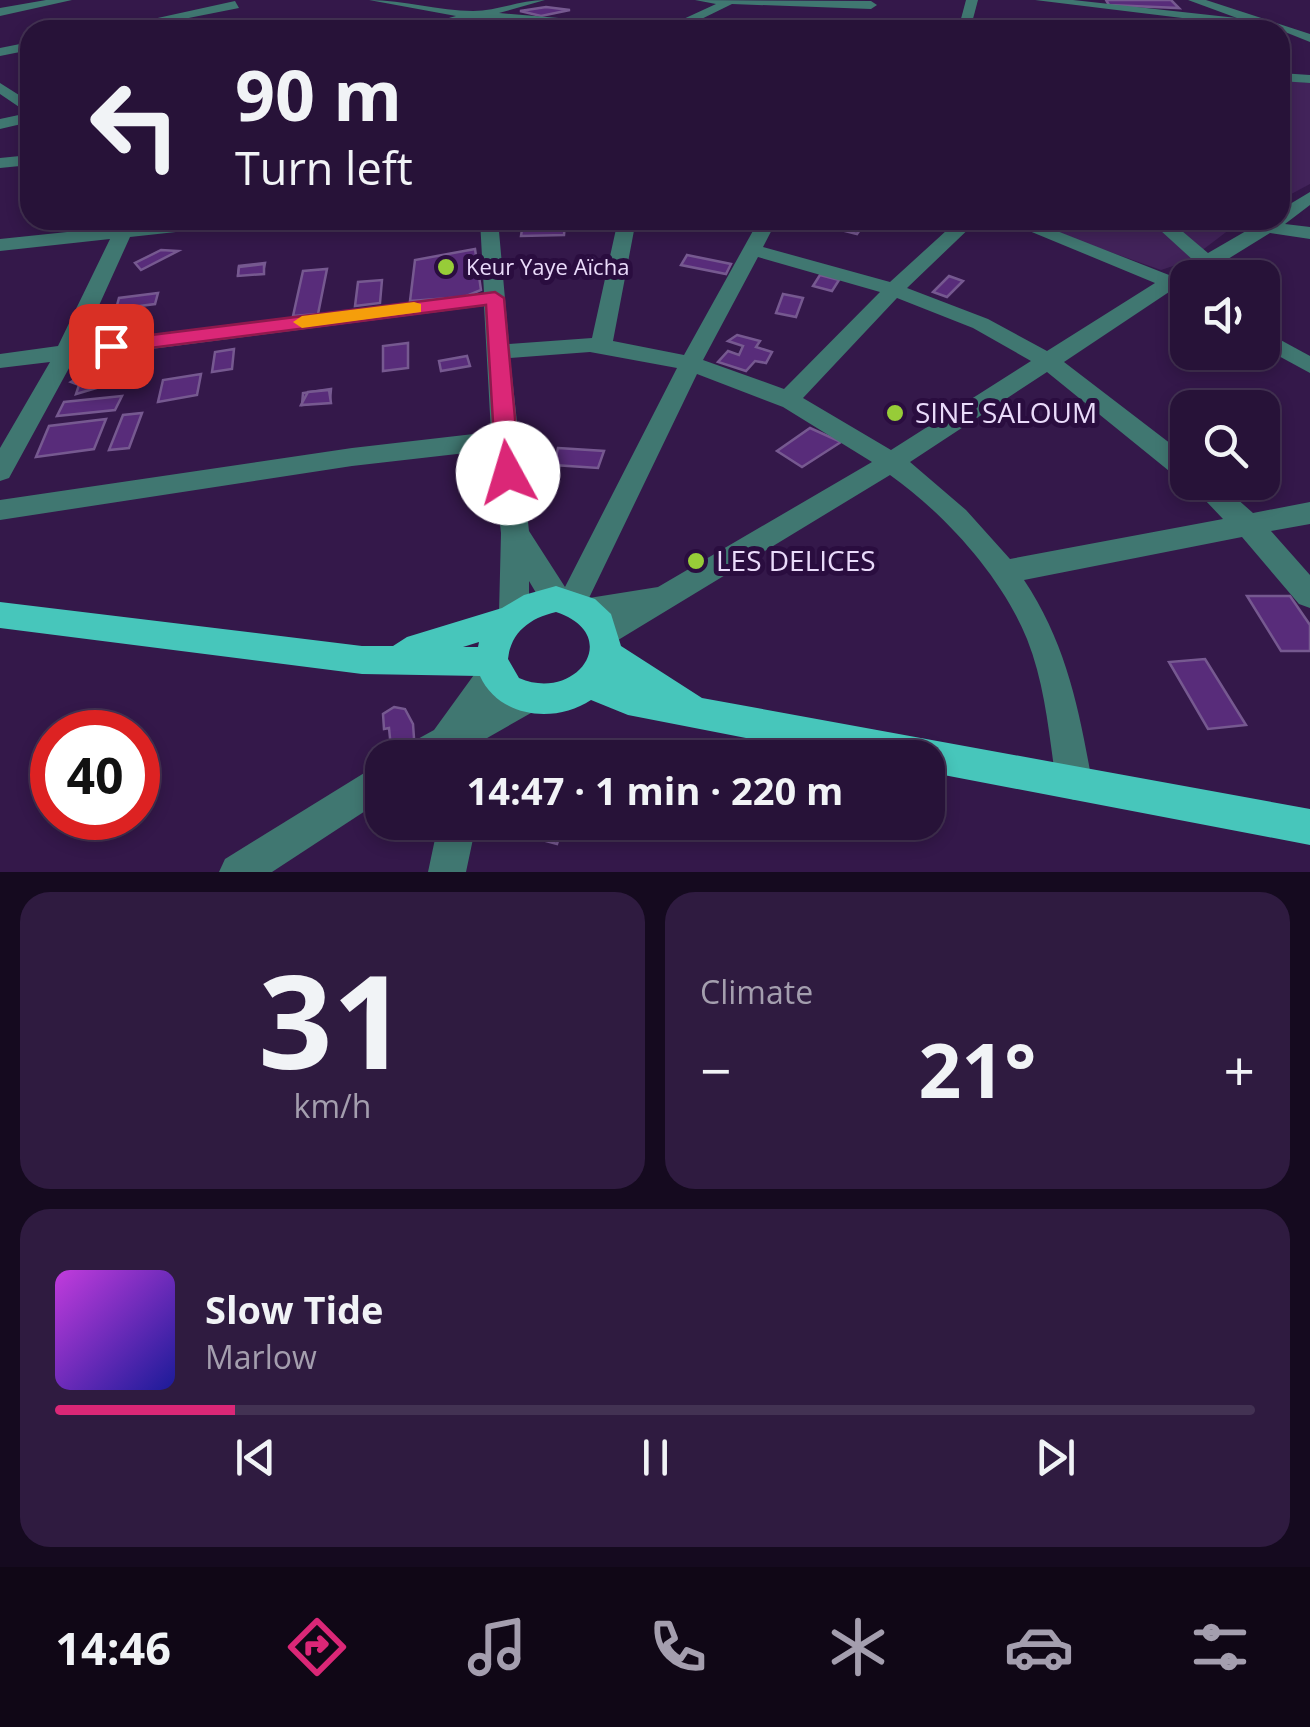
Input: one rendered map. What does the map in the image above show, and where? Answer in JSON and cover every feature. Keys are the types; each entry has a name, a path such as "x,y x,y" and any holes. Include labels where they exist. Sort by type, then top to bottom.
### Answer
{"main road":[{"path":"362,660 436,644 534,603 586,620 697,713"},
{"path":"0,615 362,660 494,667"},
{"path":"510,616 493,644 494,667 502,683 526,698 560,699 589,684 628,700 1310,827"},
{"path":"586,620 589,684"}],"street":[{"path":"0,12 66,0"},
{"path":"375,0 465,20"},
{"path":"488,6 540,0"},
{"path":"701,0 870,8"},
{"path":"1042,0 1211,20"},
{"path":"1194,0 1256,20"},
{"path":"689,20 733,1"},
{"path":"165,20 233,8"},
{"path":"1158,15 1165,20"},
{"path":"0,245 99,230"},
{"path":"0,471 67,352 124,230"},
{"path":"489,230 515,533 510,616"},
{"path":"601,346 625,230"},
{"path":"586,620 689,366 763,230"},
{"path":"790,397 957,230"},
{"path":"1037,230 1170,283"},
{"path":"1170,230 1205,260"},
{"path":"1213,260 1263,230"},
{"path":"752,250 895,288 970,320 1048,362 1170,458"},
{"path":"586,620 671,597 1048,362 1170,292"},
{"path":"0,361 495,298"},
{"path":"498,352 568,344 601,346 689,366 790,397 893,460 933,494 1005,572 1048,655 1058,686 1074,782"},
{"path":"1280,348 1310,366"},
{"path":"0,510 352,457 504,440"},
{"path":"1220,500 1248,525 1310,595"},
{"path":"1005,572 1310,514"},
{"path":"515,533 586,620"},
{"path":"440,740 494,667"},
{"path":"452,740 526,698"},
{"path":"238,872 365,791"},
{"path":"448,872 454,840"}],"shaded area":[{"path":"1290,81 1310,83 1310,184 1290,195"},
{"path":"1048,230 1229,230 1189,260 1170,260 1170,267 1161,270"}],"building":[{"path":"1106,0 1171,0 1179,8 1109,5"},
{"path":"546,7 570,10 541,16 520,11"},
{"path":"522,230 564,230 564,235 521,236"},
{"path":"475,249 481,290 464,297 410,301 415,260"},
{"path":"161,250 178,251 141,270 135,263"},
{"path":"687,255 731,264 726,274 681,265"},
{"path":"265,263 263,272 238,275 239,266"},
{"path":"264,264 264,274 238,276 239,267"},
{"path":"327,269 318,314 293,316 303,271"},
{"path":"820,275 839,280 832,291 813,286"},
{"path":"949,276 963,281 947,297 933,292"},
{"path":"382,280 380,303 355,306 358,282"},
{"path":"158,293 155,304 116,309 119,298"},
{"path":"783,294 803,298 796,317 776,313"},
{"path":"737,335 760,341 756,347 772,352 766,363 755,361 746,371 718,362 728,351 739,355 743,346 728,341"},
{"path":"408,343 408,368 383,371 383,346"},
{"path":"234,349 232,369 212,372 215,352"},
{"path":"467,356 470,366 441,371 439,361"},
{"path":"145,357 137,376 76,394 79,385 71,382 103,363"},
{"path":"201,374 197,395 158,402 163,380"},
{"path":"331,389 330,401 302,405 303,393"},
{"path":"329,390 331,403 301,405 308,392"},
{"path":"122,396 115,410 57,416 64,402"},
{"path":"142,413 129,448 109,450 123,415"},
{"path":"106,419 94,449 36,457 49,426"},
{"path":"810,428 841,442 802,467 777,451"},
{"path":"558,448 604,451 598,468 554,465"},
{"path":"1247,596 1290,596 1310,625 1310,651 1281,651"},
{"path":"1205,659 1246,725 1208,729 1169,662"},
{"path":"394,707 405,709 413,724 413,740 390,740 389,728 384,729 383,714"}],"slow traffic":[{"path":"302,322 414,308"}],"place":[{"name":"Keur Yaye Aïcha","path":"446,267"},
{"name":"SINE SALOUM","path":"895,413"},
{"name":"LES DELICES","path":"696,561"}],"route":[{"path":"111,346 495,298 508,473"}]}
